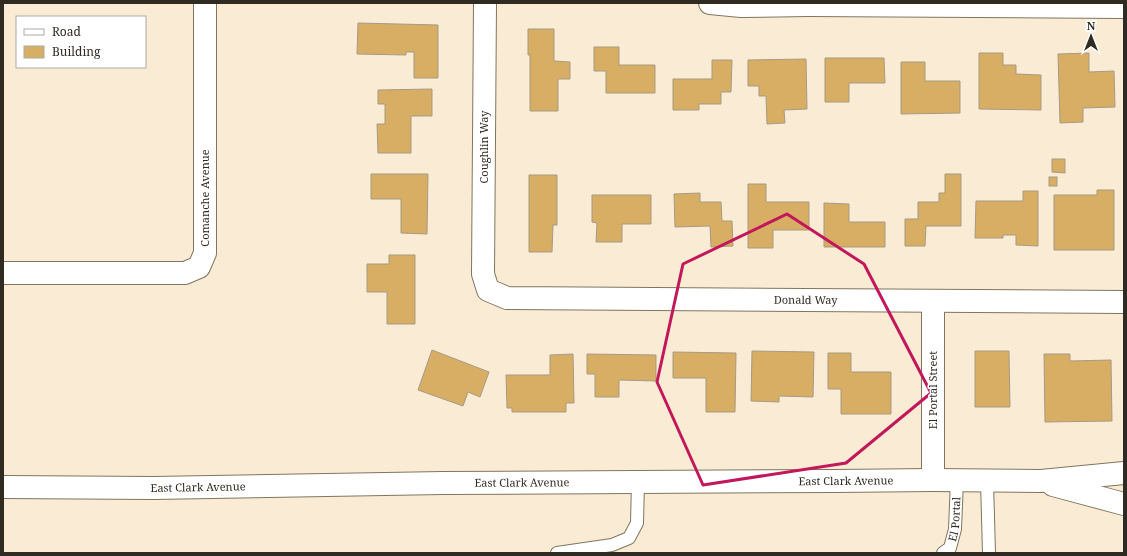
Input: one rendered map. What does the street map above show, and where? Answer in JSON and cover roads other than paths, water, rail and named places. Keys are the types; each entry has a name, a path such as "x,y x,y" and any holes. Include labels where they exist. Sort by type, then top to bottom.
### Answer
{"street":[{"name":"Comanche Avenue","path":"3,273 185,273 199,267 205,253 205,3"},
{"name":"Coughlin Way","path":"485,3 483,274 488,290"},
{"path":"710,3 741,6 808,4 1124,6"},
{"name":"Donald Way","path":"488,290 507,298 1124,302"},
{"name":"El Portal Street","path":"933,301 933,480"},
{"name":"East Clark Avenue","path":"3,487 153,488 435,483 933,480 1041,481 1124,473"},
{"name":"East Clark Avenue","path":"1041,481 1124,504"}],"lane":[{"name":"El Portal","path":"943,553 950,548 955,529 957,480"},
{"path":"988,480 989,553"},
{"path":"557,553 612,545 628,538 637,523 638,482"}]}
